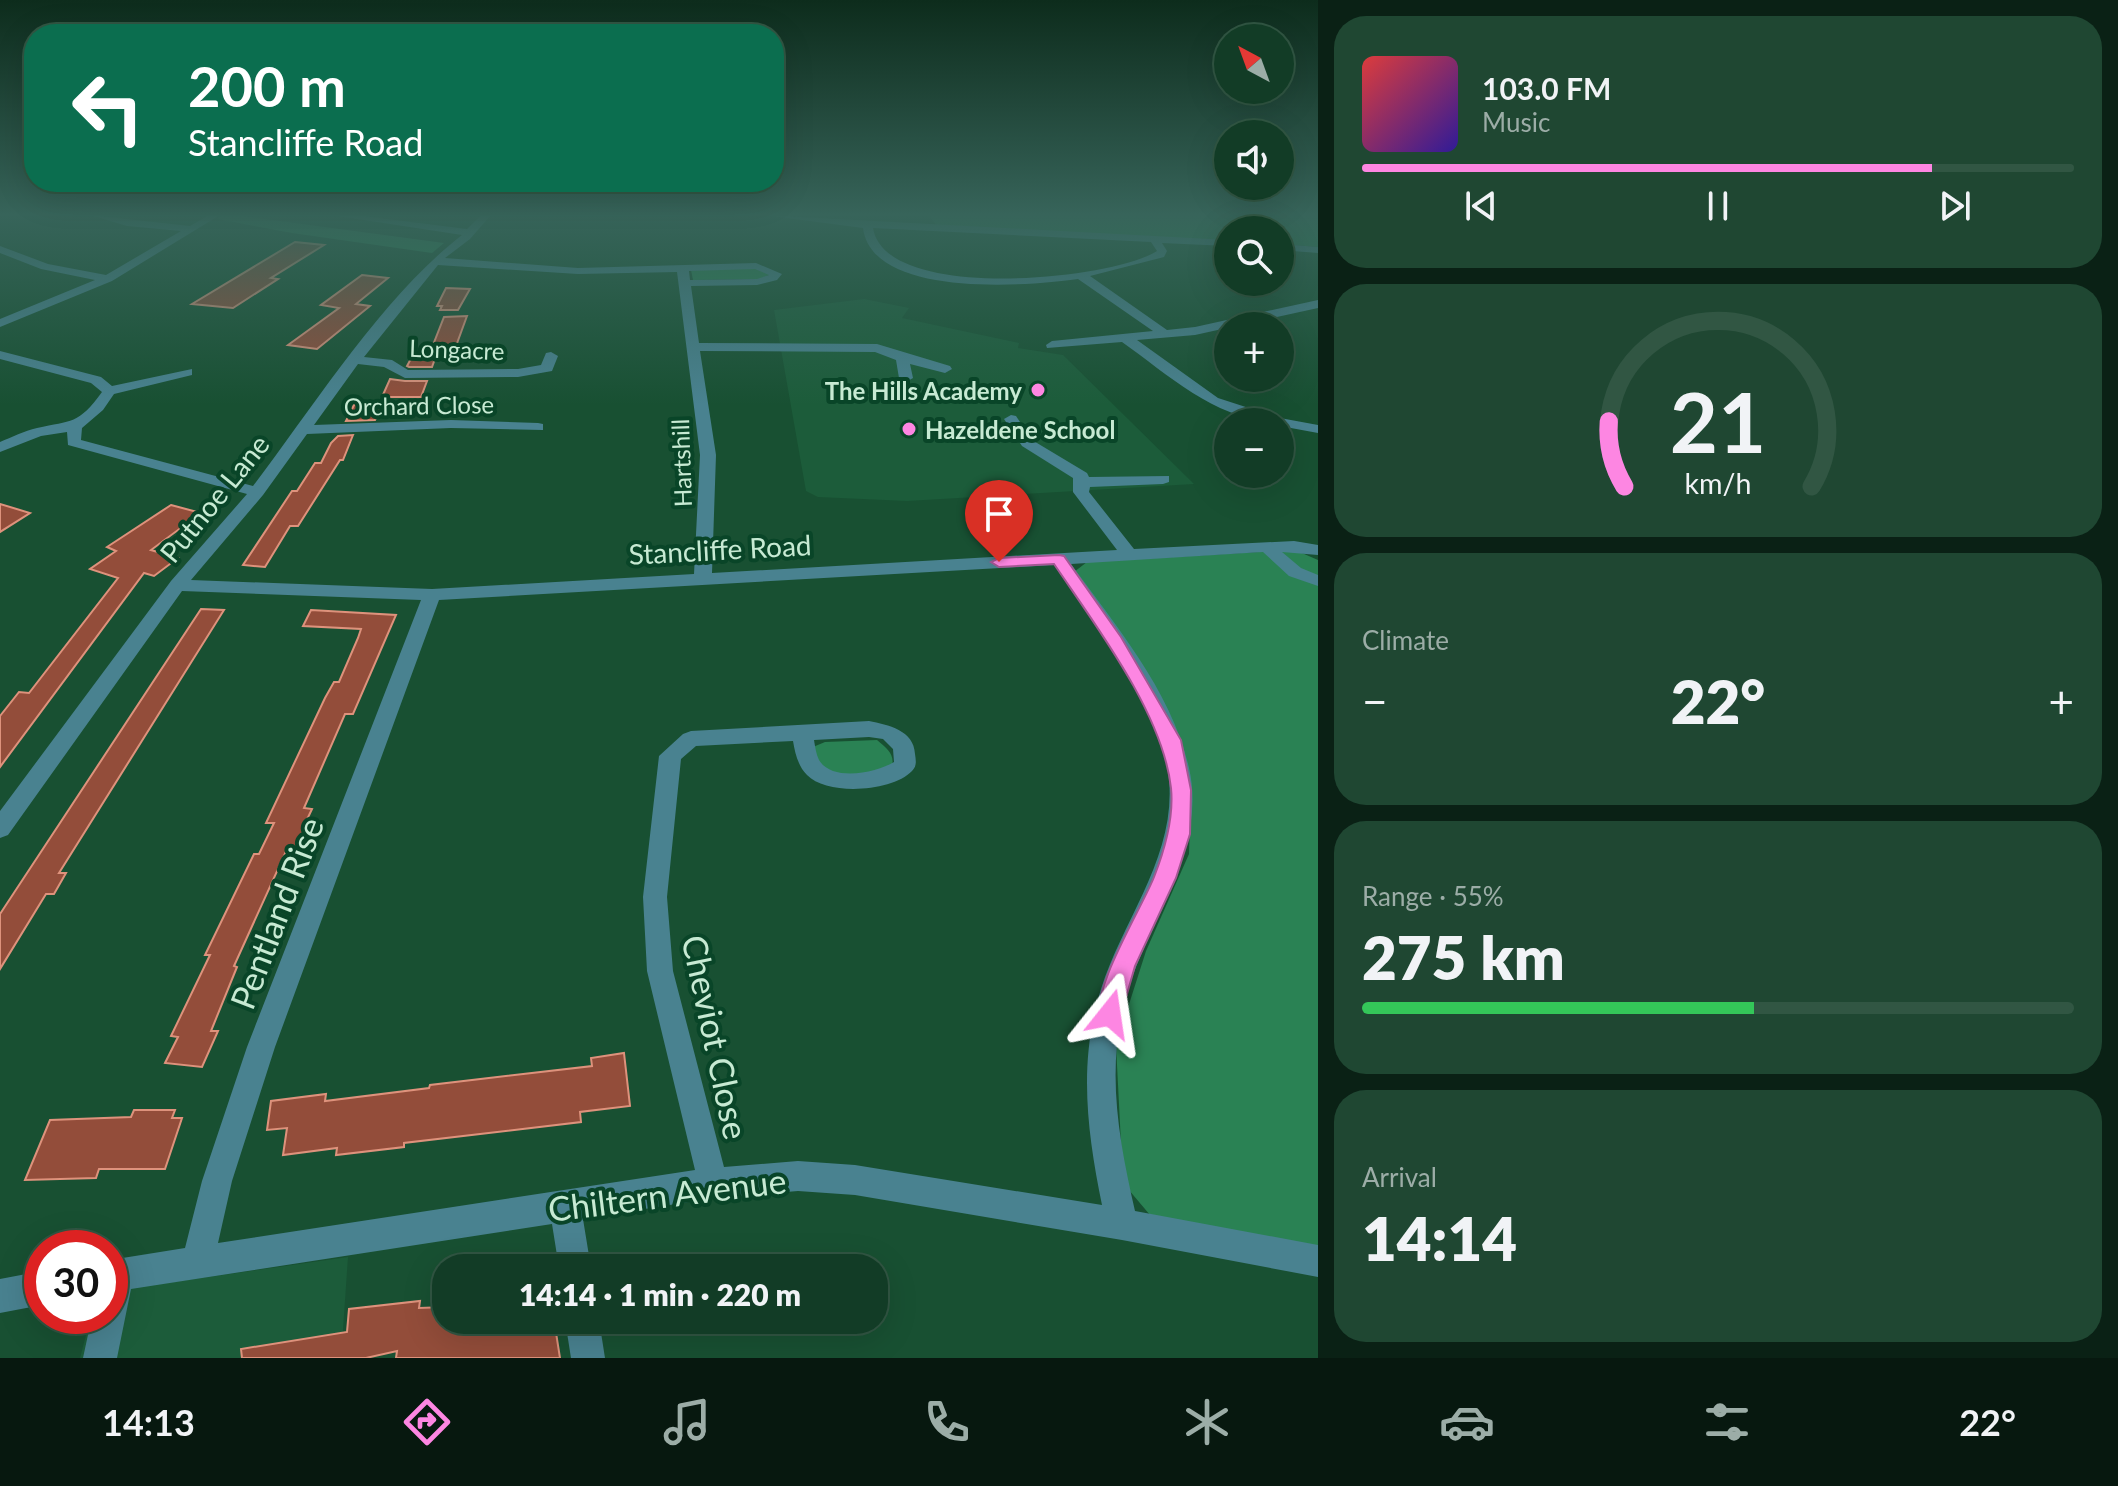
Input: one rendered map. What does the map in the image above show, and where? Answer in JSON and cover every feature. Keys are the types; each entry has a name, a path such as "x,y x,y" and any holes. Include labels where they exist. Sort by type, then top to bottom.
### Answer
{"street":[{"name":"Putnoe Lane","path":"0,829 177,585 257,492 354,360 421,278"},
{"name":"Hartshill","path":"684,278 708,455 703,577"},
{"path":"713,278 757,282 772,278"},
{"path":"938,278 990,283 1035,278"},
{"path":"1085,278 1164,334"},
{"path":"0,323 108,279"},
{"path":"1052,345 1223,327 1318,304"},
{"path":"1125,338 1213,401 1228,408"},
{"path":"693,347 877,348 945,369"},
{"path":"0,355 96,380 109,391"},
{"name":"Longacre","path":"354,360 387,363 405,374 518,373 547,368 551,356"},
{"path":"902,358 906,378"},
{"path":"0,447 38,432 75,427 98,407 109,391 187,372"},
{"path":"1011,419 1027,443 1081,476 1081,492 1130,556"},
{"name":"Orchard Close","path":"301,430 451,424 538,427"},
{"path":"1294,425 1318,429"},
{"path":"75,427 73,442 257,492"},
{"path":"1081,492 1083,484 1093,481 1163,479"},
{"name":"Stancliffe Road","path":"177,585 432,595 703,577 1267,547 1294,546 1318,550"},
{"path":"1267,547 1295,572 1318,581"},
{"path":"1059,559 1152,703 1171,740 1181,790 1179,834 1165,878 1123,965 1103,1038 1100,1116 1122,1224"},
{"name":"Pentland Rise","path":"198,1260 217,1181 261,1047 432,595"},
{"name":"Cheviot Close","path":"713,1183 660,971 655,897 670,756 691,739 802,733"},
{"name":"Chiltern Avenue","path":"128,1272 713,1183 798,1176 855,1180 1122,1224 1318,1261"},
{"path":"565,1207 573,1254"},
{"path":"0,1296 24,1291"},
{"path":"100,1358 105,1334"},
{"path":"584,1334 588,1358"}],"shaded area":[{"path":"693,278 761,278 760,279"},
{"path":"864,299 909,308 902,318 1019,343 1018,348 1063,355 1194,484 907,501 818,497 806,491 774,310"},
{"path":"1295,550 1318,560 1318,1255 1161,1228 1123,1183 1116,1045 1146,951 1189,854 1191,790 1180,739 1074,572 1087,562"},
{"path":"877,740 891,754 893,762 890,772 828,778 814,768 813,747 825,742"},
{"path":"348,1257 341,1358 80,1358 86,1334 128,1334 128,1288"}],"building":[{"path":"235,278 278,279 233,308 192,304"},
{"path":"357,278 388,278 356,304 370,306 317,349 288,345 339,308 321,305"},
{"path":"446,288 470,289 458,310 440,310 442,306 437,306"},
{"path":"467,316 456,346 433,345 444,317"},
{"path":"414,353 437,353 432,367 409,367"},
{"path":"390,379 427,381 421,397 382,397"},
{"path":"355,403 383,403 375,420 346,421"},
{"path":"353,435 343,460 340,460 298,526 290,526 265,567 243,565 292,491 297,491 315,463 321,463 331,443 338,436"},
{"path":"0,504 30,513 0,532"},
{"path":"171,505 201,513 151,550 178,558 154,576 144,573 0,767 0,716 19,692 29,693 118,578 90,569 116,551 107,547"},
{"path":"201,609 224,610 59,873 66,873 54,894 46,894 0,969 0,914"},
{"path":"311,610 396,615 353,714 345,714 304,808 312,809 303,828 312,829 304,848 288,847 234,966 237,967 211,1031 218,1031 202,1067 165,1063 178,1037 171,1036 210,955 205,955 254,854 259,854 274,823 266,823 325,698 334,682 339,682 361,629 303,626"},
{"path":"624,1053 630,1106 580,1112 581,1122 404,1143 404,1147 336,1155 337,1148 283,1155 287,1128 267,1130 271,1101 326,1094 325,1101 592,1066 591,1058"},
{"path":"134,1110 175,1110 172,1118 182,1118 165,1169 99,1169 96,1178 25,1180 50,1120 131,1117"},
{"path":"420,1301 419,1308 432,1308 432,1334 556,1334 560,1358 396,1358 397,1351 366,1358 242,1358 241,1349 347,1332 349,1309"}],"place":[{"name":"The Hills Academy","path":"1038,390"},
{"name":"Hazeldene School","path":"909,429"}],"route":[{"path":"999,562 1059,559 1112,637 1171,740 1181,790 1179,834 1165,878 1123,965 1110,1014"}]}
